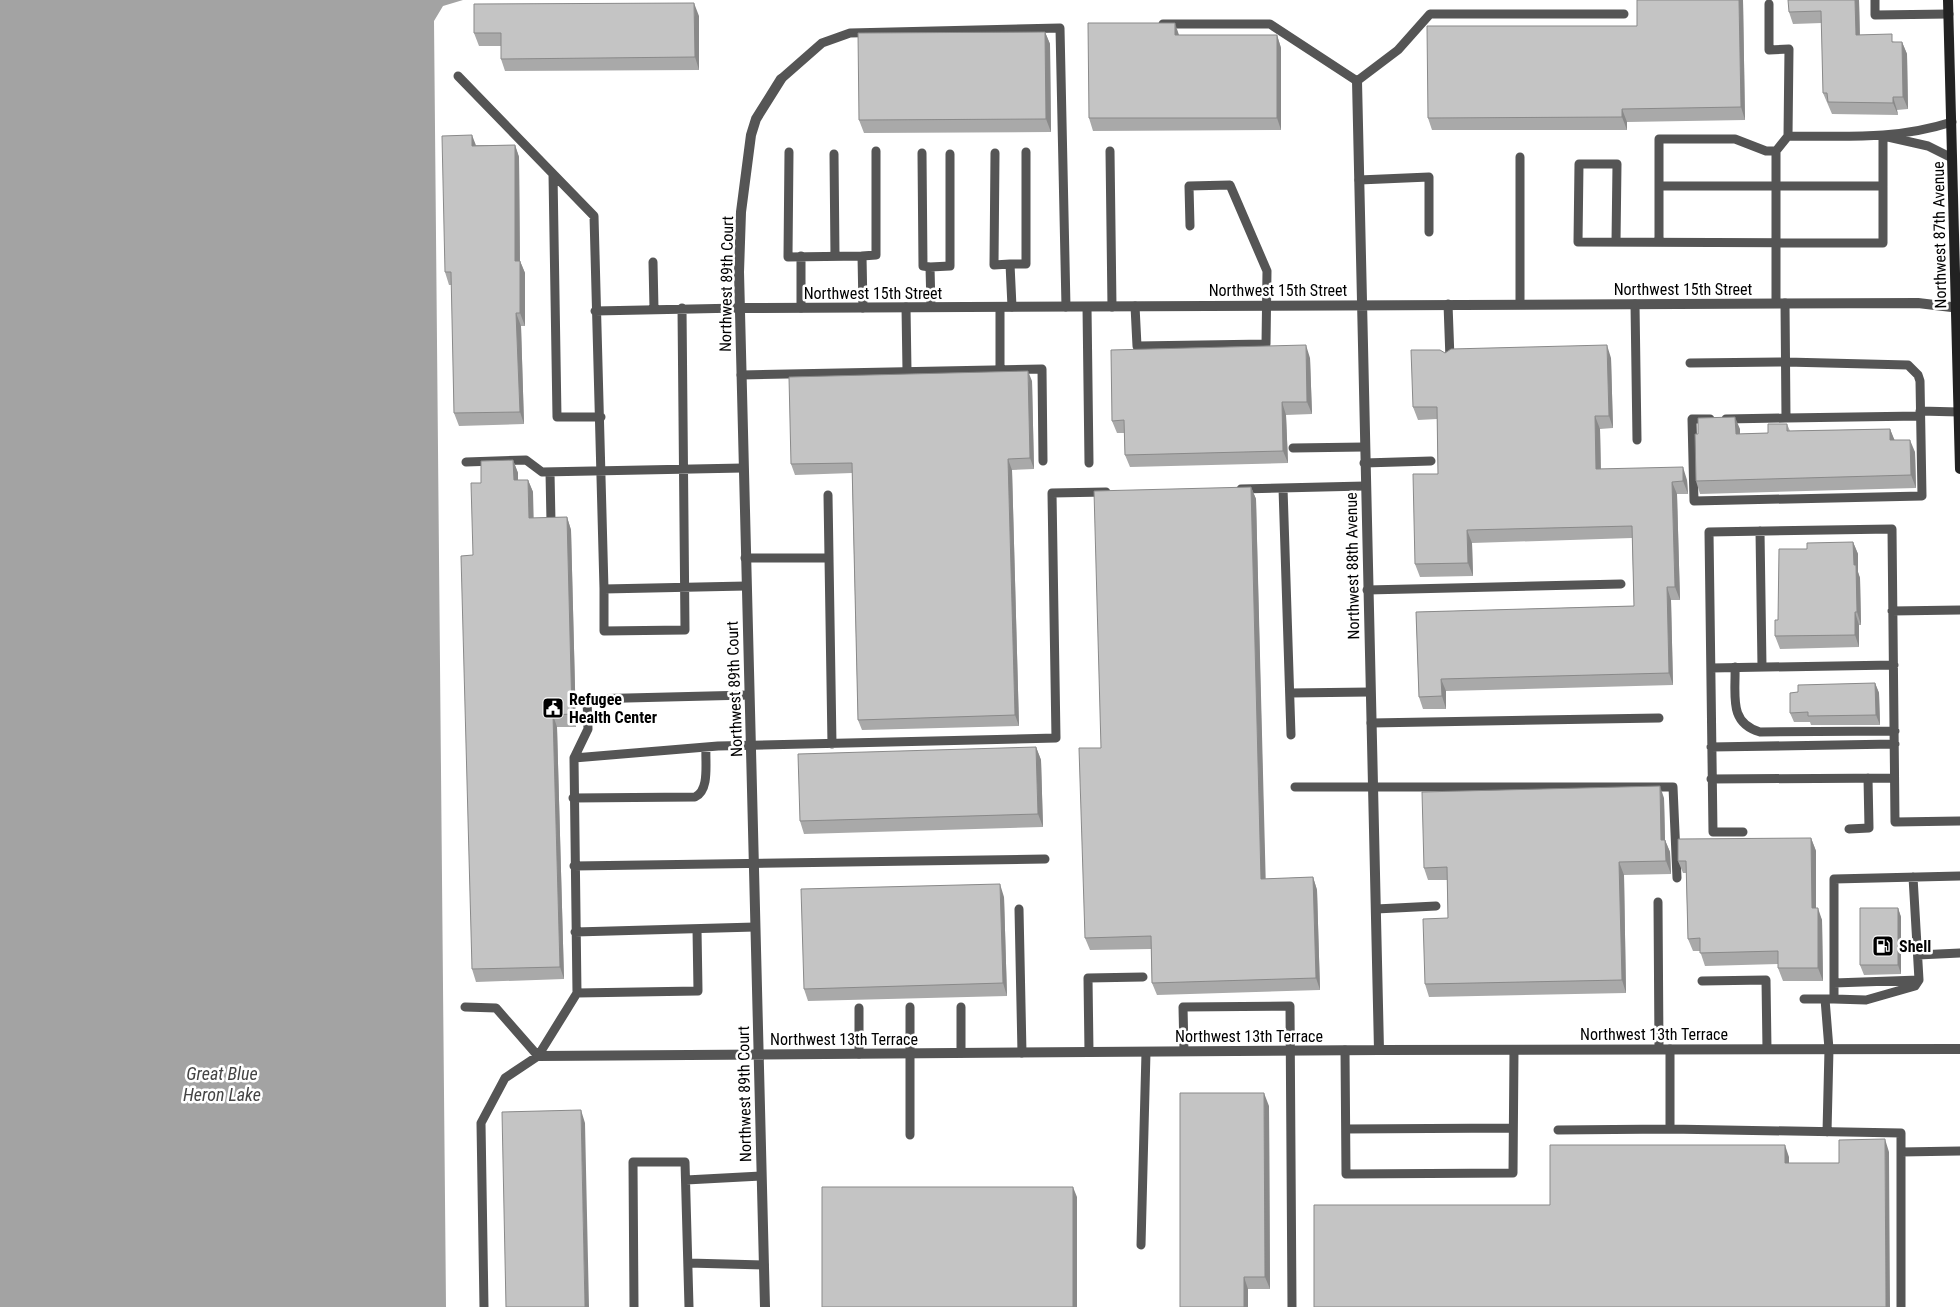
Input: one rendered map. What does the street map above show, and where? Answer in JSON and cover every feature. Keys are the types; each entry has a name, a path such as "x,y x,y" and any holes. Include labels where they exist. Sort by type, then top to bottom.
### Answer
{"main road":[{"name":"Northwest 87th Avenue","path":"1948,0 1958,308 1960,468"}],"street":[{"name":"Northwest 89th Court","path":"765,1307 745,558 740,233 751,135 756,119 781,79"},
{"name":"Northwest 88th Avenue","path":"1357,81 1364,462 1379,1050"},
{"name":"Northwest 15th Street","path":"740,308 1918,303 1958,308"},
{"name":"Northwest 13th Terrace","path":"538,1056 1290,1050 1960,1049"}],"lane":[{"path":"1875,0 1875,15 1949,14"},
{"path":"1769,4 1769,50 1788,49 1788,136 1776,151 1776,242 1786,362 1786,418"},
{"path":"1154,24 1270,24 1357,81 1398,50 1430,14 1624,14"},
{"path":"781,79 822,43 850,33 1060,28 1066,307"},
{"path":"458,76 594,216 595,311 601,417 604,631 686,630 682,308"},
{"path":"1788,136 1883,136 1926,130 1952,122"},
{"path":"1883,136 1928,146 1952,158"},
{"path":"1616,242 1617,164 1579,164 1578,242 1616,242 1659,242 1776,242 1883,242 1883,136"},
{"path":"1659,242 1659,138 1735,138 1766,151 1776,151"},
{"path":"789,152 788,257 876,255 876,151"},
{"path":"1110,151 1112,307"},
{"path":"995,153 994,265 1026,264 1026,152"},
{"path":"922,153 923,266 930,267 950,266 950,154"},
{"path":"834,154 834,256"},
{"path":"1520,157 1520,304"},
{"path":"553,174 557,417 601,417"},
{"path":"1359,180 1429,177 1429,232"},
{"path":"1135,306 1136,346 1266,344 1267,271 1230,185 1189,186 1190,226"},
{"path":"1659,186 1883,186"},
{"path":"802,256 802,308"},
{"path":"862,256 863,308"},
{"path":"653,262 654,309"},
{"path":"1010,264 1012,307"},
{"path":"930,267 931,308"},
{"path":"1448,304 1450,360"},
{"path":"1635,304 1637,440"},
{"path":"1000,307 1000,369"},
{"path":"1087,307 1090,463"},
{"name":"Northwest 15th Street","path":"595,311 740,308"},
{"path":"906,308 906,371"},
{"path":"1690,363 1786,362 1908,365 1918,375 1920,381 1920,414 1922,496 1694,501 1692,419 1786,418 1920,414 1959,412"},
{"path":"741,375 1042,369 1043,461"},
{"path":"1293,448 1364,447"},
{"path":"466,462 526,460 542,472 743,468"},
{"path":"1364,462 1431,461"},
{"path":"550,472 551,522"},
{"path":"1235,489 1365,486"},
{"path":"1283,488 1291,735"},
{"path":"574,758 750,746 1056,738 1052,494 1120,492"},
{"path":"828,495 832,744"},
{"path":"1743,832 1713,832 1709,532 1892,529 1895,822 1960,820"},
{"path":"1760,531 1762,667"},
{"path":"745,558 829,558"},
{"path":"1367,590 1621,584"},
{"path":"604,589 746,586"},
{"path":"1892,611 1960,610"},
{"path":"1711,668 1894,665"},
{"path":"1735,667 1736,714 1740,721 1751,730 1760,732 1895,731"},
{"path":"1290,693 1370,692"},
{"path":"484,1307 481,1123 505,1078 538,1056 577,993 573,798 574,758 588,729 587,699 749,695"},
{"path":"1371,723 1658,718"},
{"path":"1711,747 1895,744"},
{"path":"573,798 695,797 700,795 704,786 706,748"},
{"path":"1849,829 1869,828 1868,778"},
{"path":"1711,779 1894,778"},
{"path":"1295,788 1372,786 1673,786 1677,878"},
{"path":"574,866 1046,859"},
{"path":"1828,1132 1830,998 1834,983 1834,879 1960,876"},
{"path":"1804,999 1866,1000 1882,997 1915,986 1918,980 1918,955 1913,877"},
{"path":"1658,902 1659,1049"},
{"path":"1376,909 1436,906"},
{"path":"1019,909 1022,1053"},
{"path":"575,932 755,927"},
{"path":"577,993 698,991 697,929"},
{"path":"1918,955 1960,953"},
{"path":"1090,1052 1088,978 1143,977"},
{"path":"1702,981 1766,980 1767,1049"},
{"path":"1834,983 1918,980"},
{"path":"1184,1052 1183,1007 1290,1006 1292,1307"},
{"path":"465,1007 496,1008 538,1056"},
{"path":"910,1007 910,1135"},
{"path":"961,1007 961,1053"},
{"path":"859,1008 859,1054"},
{"path":"1670,1049 1670,1129"},
{"path":"1345,1050 1346,1174 1356,1174 1512,1173 1514,1050"},
{"path":"1141,1245 1146,1052"},
{"path":"1346,1128 1513,1128"},
{"path":"1558,1130 1670,1129 1901,1133 1901,1307"},
{"path":"1901,1152 1960,1151"},
{"path":"634,1307 633,1162 685,1162 689,1307"},
{"path":"686,1180 761,1176"},
{"path":"688,1262 764,1265"}],"water":[{"name":"Great Blue Heron Lake","path":"0,0 463,0 443,6 434,21 446,1307 0,1307"}],"building":[{"path":"1637,0 1739,0 1741,107 1622,109 1622,117 1428,118 1427,26 1637,26"},
{"path":"1788,0 1855,0 1856,35 1892,34 1892,42 1902,42 1903,97 1893,97 1893,103 1828,102 1827,93 1823,93 1821,11 1789,12"},
{"path":"694,3 695,57 501,59 501,33 474,33 474,4"},
{"path":"1088,23 1175,23 1175,35 1277,35 1277,118 1089,118"},
{"path":"1045,32 1046,119 859,120 858,33"},
{"path":"472,135 472,146 515,145 515,261 520,261 520,313 516,313 520,412 454,413 451,272 445,272 442,136"},
{"path":"1306,345 1307,402 1282,402 1283,451 1125,455 1124,420 1112,421 1111,350"},
{"path":"1607,345 1609,416 1595,416 1596,469 1683,467 1683,481 1672,482 1675,587 1667,587 1669,673 1441,679 1442,696 1419,697 1416,612 1634,606 1632,526 1467,530 1468,563 1415,564 1413,474 1438,474 1437,407 1413,407 1411,350 1440,350 1445,353 1451,349"},
{"path":"1028,371 1030,458 1008,459 1015,715 858,720 852,463 791,464 789,377"},
{"path":"1735,417 1736,434 1768,433 1768,424 1787,424 1787,431 1890,429 1890,440 1910,440 1911,475 1696,481 1695,434 1698,434 1698,418"},
{"path":"513,460 514,480 528,480 529,518 567,517 572,714 553,715 560,967 472,969 461,556 473,555 471,483 481,483 481,461"},
{"path":"1251,487 1261,879 1313,877 1316,978 1152,983 1151,936 1085,938 1079,748 1101,748 1094,491"},
{"path":"1853,542 1854,565 1856,565 1857,612 1855,612 1855,635 1775,636 1775,620 1778,620 1779,549 1807,549 1807,543"},
{"path":"1875,683 1876,715 1808,716 1808,712 1790,713 1790,693 1798,692 1798,685"},
{"path":"1036,747 1038,814 800,821 798,754"},
{"path":"1660,786 1661,840 1665,840 1666,861 1619,862 1622,980 1425,984 1423,919 1448,918 1447,867 1424,868 1422,792"},
{"path":"1811,838 1812,908 1818,908 1818,968 1778,968 1778,951 1700,953 1700,938 1688,939 1686,861 1678,861 1678,839"},
{"path":"1000,884 1003,983 804,989 801,889"},
{"name":"Shell","path":"1860,908 1898,908 1898,965 1860,965"},
{"path":"1180,1093 1264,1093 1265,1277 1244,1277 1244,1307 1180,1307"},
{"path":"581,1110 585,1307 506,1307 502,1112"},
{"path":"1885,1139 1886,1307 1314,1307 1314,1205 1550,1205 1550,1145 1785,1145 1785,1163 1839,1163 1839,1140"},
{"path":"822,1187 1073,1187 1073,1307 822,1307"}],"place":[{"name":"Refugee Health Center","path":"553,708"},
{"name":"Shell","path":"1883,946"}]}
